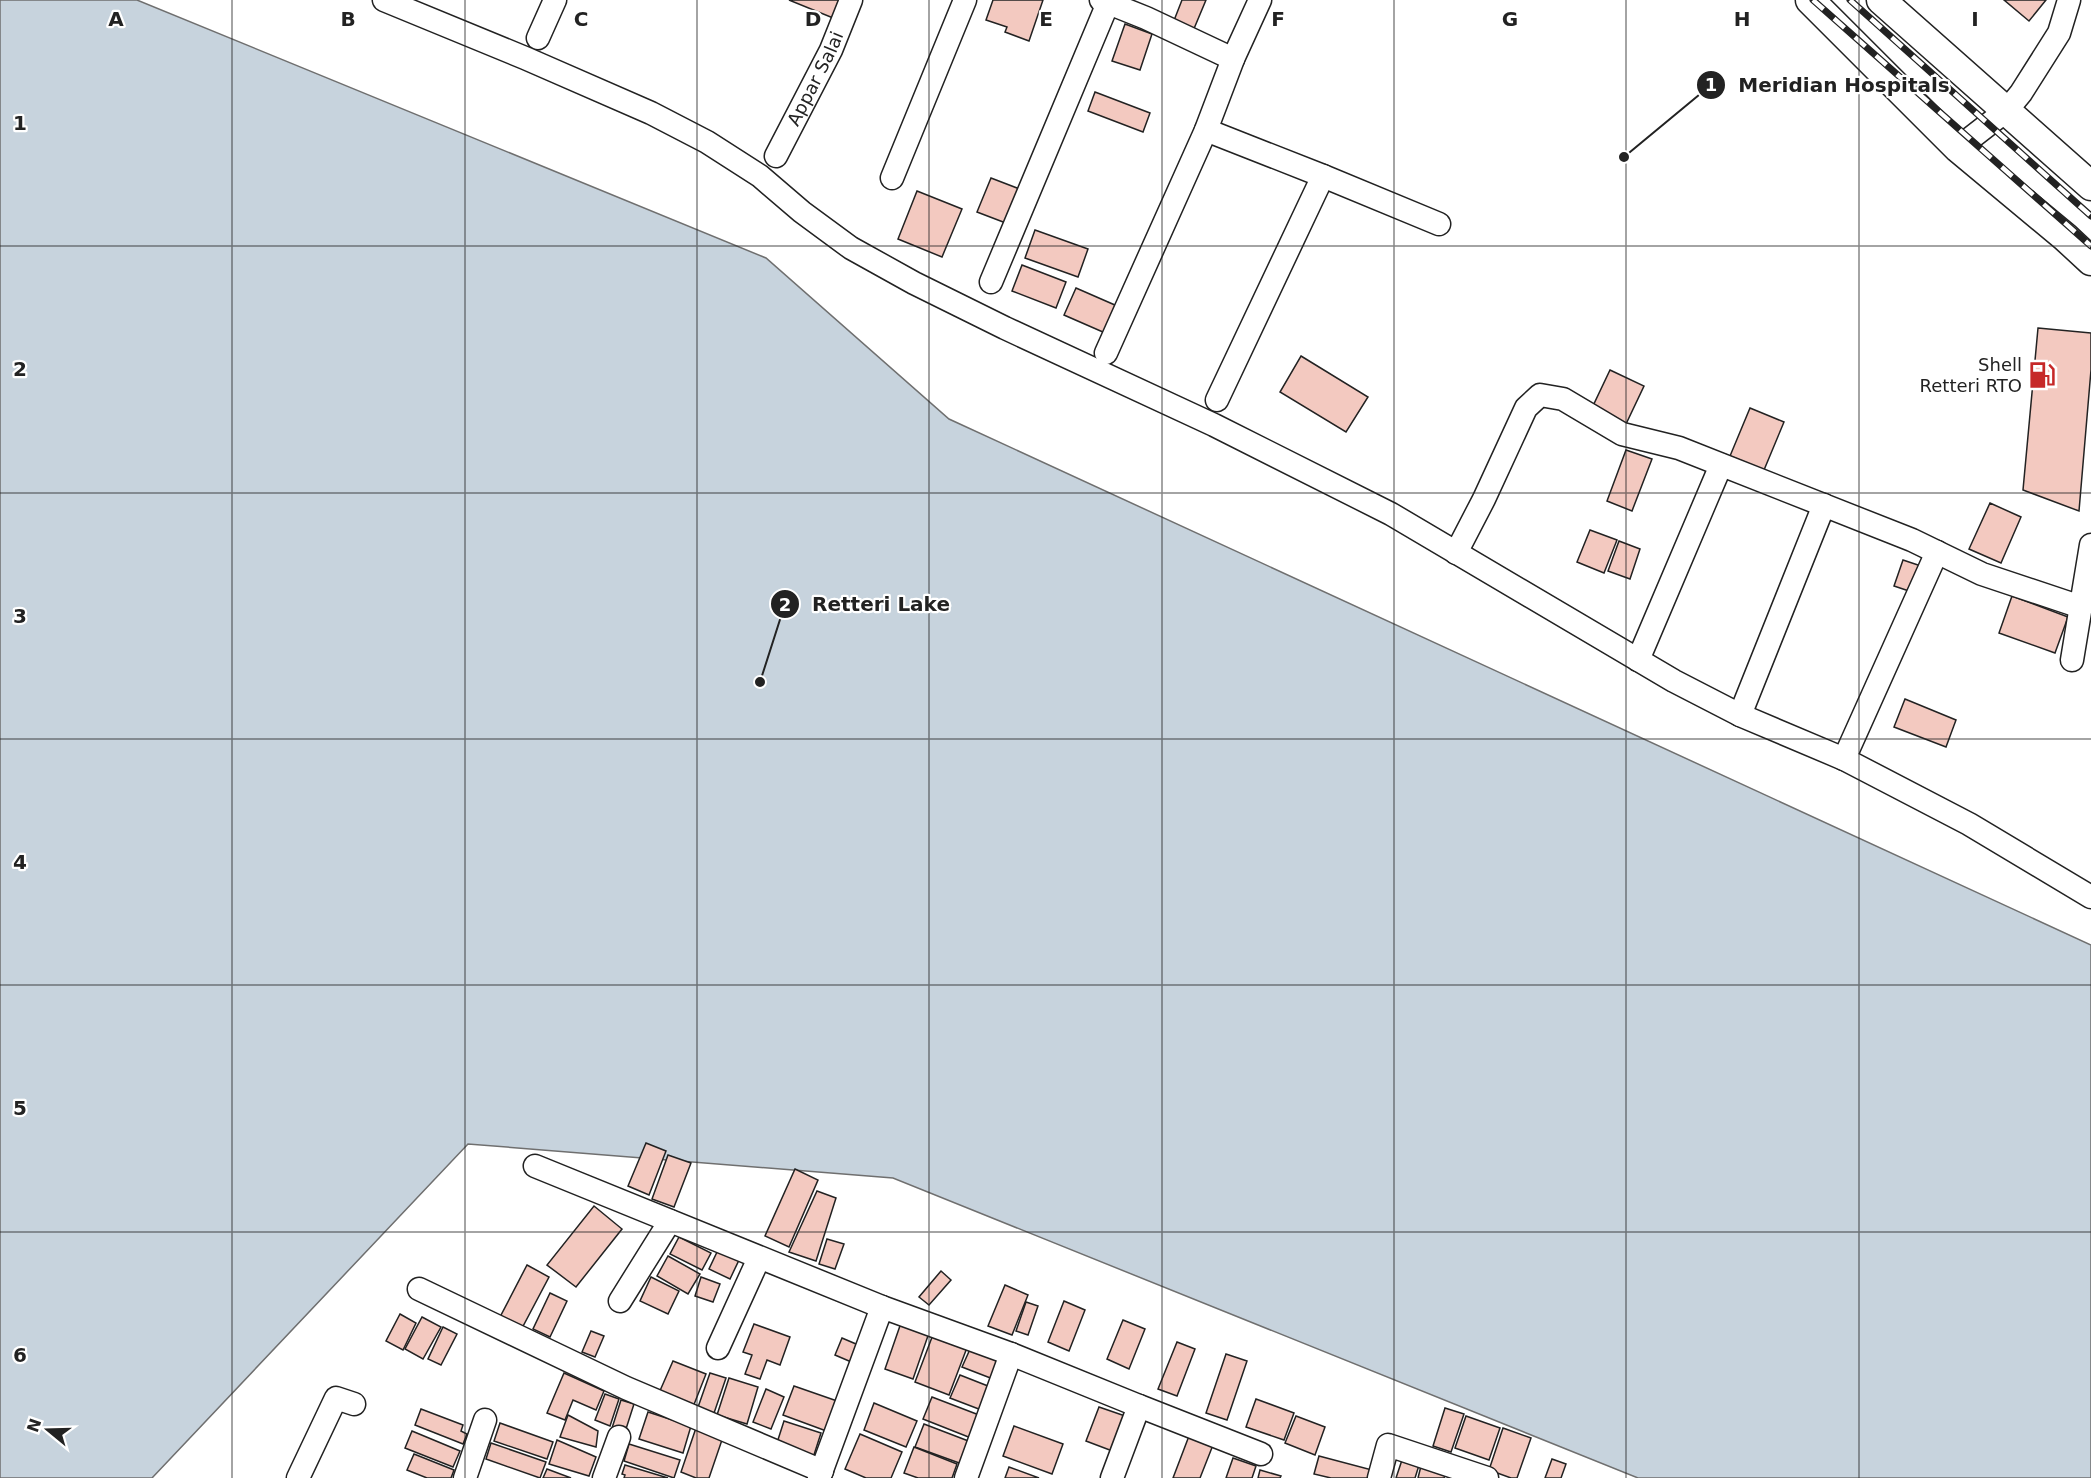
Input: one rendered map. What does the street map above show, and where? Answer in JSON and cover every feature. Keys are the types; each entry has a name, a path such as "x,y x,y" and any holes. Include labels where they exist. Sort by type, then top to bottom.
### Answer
{"main road":[{"path":"1810,0 1959,148 2091,261"},
{"path":"1881,0 2091,186"}],"street":[{"path":"384,0 535,62 651,113 707,142 760,177 851,248 914,283 1235,435 1391,514 1674,681 1740,715 1844,759 1969,824 2091,897"},
{"path":"538,38 555,0"},
{"name":"Appar Salai","path":"776,156 831,50 851,0"},
{"path":"892,178 965,0"},
{"path":"1107,353 1206,130 1233,59 1260,0"},
{"path":"1959,148 2007,111 2021,93 2059,33 2069,0"},
{"path":"991,282 1105,1 1149,9 1233,59"},
{"path":"1206,130 1439,224"},
{"path":"1217,400 1323,176"},
{"path":"1456,553 1526,408 1540,395 1563,399 1622,434 1679,448 1912,540 1982,574 2081,607"},
{"path":"1638,660 1721,465"},
{"path":"1740,715 1824,505"},
{"path":"2072,660 2091,545"},
{"path":"1844,759 1937,552"},
{"path":"535,1166 882,1307 1011,1354 1261,1454"},
{"path":"620,1301 670,1221"},
{"path":"718,1348 759,1257"},
{"path":"419,1289 626,1388 821,1474 882,1307"},
{"path":"966,1478 1011,1354"},
{"path":"298,1478 336,1398 354,1404"},
{"path":"1112,1478 1139,1406"},
{"path":"465,1478 485,1420"},
{"path":"604,1478 619,1437"},
{"path":"1379,1478 1388,1445 1487,1478"}],"shaded area":[{"path":"0,0 137,0 766,258 949,419 2091,945 2091,1478 1638,1478 893,1178 468,1144 152,1478 0,1478"}],"building":[{"path":"789,0 846,0 838,20"},
{"path":"993,0 1043,0 1029,41 1005,32 1007,27 986,20"},
{"path":"1182,0 1206,0 1193,31 1173,23"},
{"path":"2004,0 2046,0 2029,21"},
{"path":"1125,24 1152,34 1140,70 1112,61"},
{"path":"1095,92 1150,113 1143,132 1088,111"},
{"path":"991,178 1025,191 1011,225 977,212"},
{"path":"917,191 962,209 942,257 898,239"},
{"path":"1035,230 1088,249 1078,277 1025,258"},
{"path":"1022,265 1066,282 1056,308 1012,291"},
{"path":"1076,288 1124,309 1112,336 1064,315"},
{"path":"2038,328 2091,333 2091,370 2079,511 2023,490"},
{"path":"1301,356 1368,397 1346,432 1280,392"},
{"path":"1610,370 1644,386 1626,424 1592,408"},
{"path":"1750,408 1784,422 1764,470 1730,456"},
{"path":"1626,450 1652,459 1632,511 1607,501"},
{"path":"1990,503 2021,517 2001,563 1969,549"},
{"path":"1590,530 1617,540 1604,573 1577,562"},
{"path":"1619,541 1640,549 1630,579 1608,571"},
{"path":"1903,560 1924,567 1915,593 1894,586"},
{"path":"2012,596 2068,617 2055,653 1999,633"},
{"path":"1905,699 1956,720 1946,747 1894,727"},
{"path":"646,1143 666,1151 649,1195 628,1186"},
{"path":"668,1155 691,1163 674,1207 652,1199"},
{"path":"795,1169 818,1180 789,1247 765,1236"},
{"path":"817,1191 836,1198 816,1261 789,1252"},
{"path":"594,1206 622,1229 576,1287 547,1265"},
{"path":"679,1237 711,1253 702,1270 670,1254"},
{"path":"827,1239 844,1244 835,1269 819,1264"},
{"path":"718,1250 739,1260 730,1279 709,1269"},
{"path":"668,1256 700,1274 688,1294 657,1276"},
{"path":"527,1265 549,1277 521,1330 499,1319"},
{"path":"941,1271 951,1280 929,1305 919,1297"},
{"path":"651,1277 679,1291 668,1314 640,1301"},
{"path":"701,1277 720,1284 713,1302 695,1296"},
{"path":"1005,1285 1028,1295 1012,1335 988,1326"},
{"path":"550,1293 567,1301 550,1337 533,1329"},
{"path":"1064,1301 1085,1310 1069,1351 1048,1342"},
{"path":"1026,1302 1038,1306 1028,1335 1016,1331"},
{"path":"400,1314 416,1323 403,1350 386,1341"},
{"path":"422,1317 441,1327 423,1359 405,1349"},
{"path":"902,1320 930,1330 913,1379 885,1369"},
{"path":"1123,1320 1145,1329 1129,1369 1107,1359"},
{"path":"754,1324 790,1337 780,1365 767,1360 760,1379 745,1374 752,1355 743,1352"},
{"path":"443,1327 457,1334 441,1365 428,1359"},
{"path":"591,1331 604,1336 595,1357 582,1352"},
{"path":"934,1332 968,1345 949,1395 915,1382"},
{"path":"842,1338 863,1347 856,1364 835,1355"},
{"path":"1177,1342 1195,1349 1177,1396 1158,1389"},
{"path":"971,1347 1001,1360 993,1379 962,1367"},
{"path":"1226,1354 1247,1361 1227,1420 1206,1413"},
{"path":"673,1361 706,1374 693,1407 659,1393"},
{"path":"564,1373 604,1391 596,1410 573,1400 565,1420 547,1413"},
{"path":"710,1373 726,1378 713,1416 697,1410"},
{"path":"960,1375 993,1388 984,1411 950,1398"},
{"path":"729,1378 758,1387 747,1424 717,1415"},
{"path":"794,1386 840,1402 829,1432 783,1415"},
{"path":"766,1389 784,1397 771,1429 753,1422"},
{"path":"605,1394 619,1399 610,1426 595,1420"},
{"path":"932,1397 979,1415 971,1438 923,1419"},
{"path":"1256,1399 1294,1413 1284,1440 1246,1427"},
{"path":"621,1400 634,1404 625,1432 612,1428"},
{"path":"874,1403 917,1421 906,1447 864,1430"},
{"path":"1099,1407 1128,1417 1115,1452 1086,1441"},
{"path":"1445,1408 1464,1414 1451,1452 1433,1446"},
{"path":"421,1409 463,1425 461,1431 467,1434 463,1444 415,1425"},
{"path":"648,1412 691,1426 683,1453 639,1439"},
{"path":"568,1415 598,1431 596,1447 560,1437"},
{"path":"1296,1416 1325,1427 1315,1455 1285,1443"},
{"path":"1466,1416 1500,1428 1489,1460 1455,1448"},
{"path":"784,1421 821,1433 812,1461 775,1449"},
{"path":"500,1423 553,1442 547,1459 494,1441"},
{"path":"924,1424 971,1442 962,1464 915,1447"},
{"path":"697,1425 724,1434 709,1478 696,1478 681,1472"},
{"path":"1014,1426 1063,1444 1052,1474 1003,1456"},
{"path":"1503,1428 1531,1438 1517,1478 1489,1470"},
{"path":"412,1431 460,1451 453,1467 405,1448"},
{"path":"860,1434 902,1452 891,1478 866,1478 845,1469"},
{"path":"1189,1436 1213,1445 1200,1478 1173,1478"},
{"path":"557,1440 596,1457 589,1476 549,1464"},
{"path":"491,1443 546,1462 540,1478 486,1459"},
{"path":"629,1444 680,1460 674,1478 624,1461"},
{"path":"914,1447 957,1464 952,1478 918,1478 904,1473"},
{"path":"414,1454 454,1470 451,1478 427,1478 407,1470"},
{"path":"1319,1456 1372,1470 1370,1478 1331,1478 1314,1474"},
{"path":"1403,1457 1420,1462 1415,1478 1396,1478"},
{"path":"1233,1458 1256,1466 1252,1478 1226,1478"},
{"path":"1552,1459 1566,1464 1561,1478 1545,1478"},
{"path":"625,1465 668,1478 624,1478 625,1475 622,1474"},
{"path":"1421,1466 1446,1473 1444,1478 1418,1478"},
{"path":"1009,1467 1039,1478 1005,1478"},
{"path":"547,1469 571,1478 543,1478"},
{"path":"1260,1470 1281,1476 1280,1478 1258,1478"}],"railway":[{"path":"1813,0 2091,246"},
{"path":"1850,0 2091,216"}],"place":[{"name":"Meridian Hospitals","path":"1624,157"},
{"name":"Shell Retteri RTO","path":"2042,375"},
{"name":"Retteri Lake","path":"760,682"}]}
